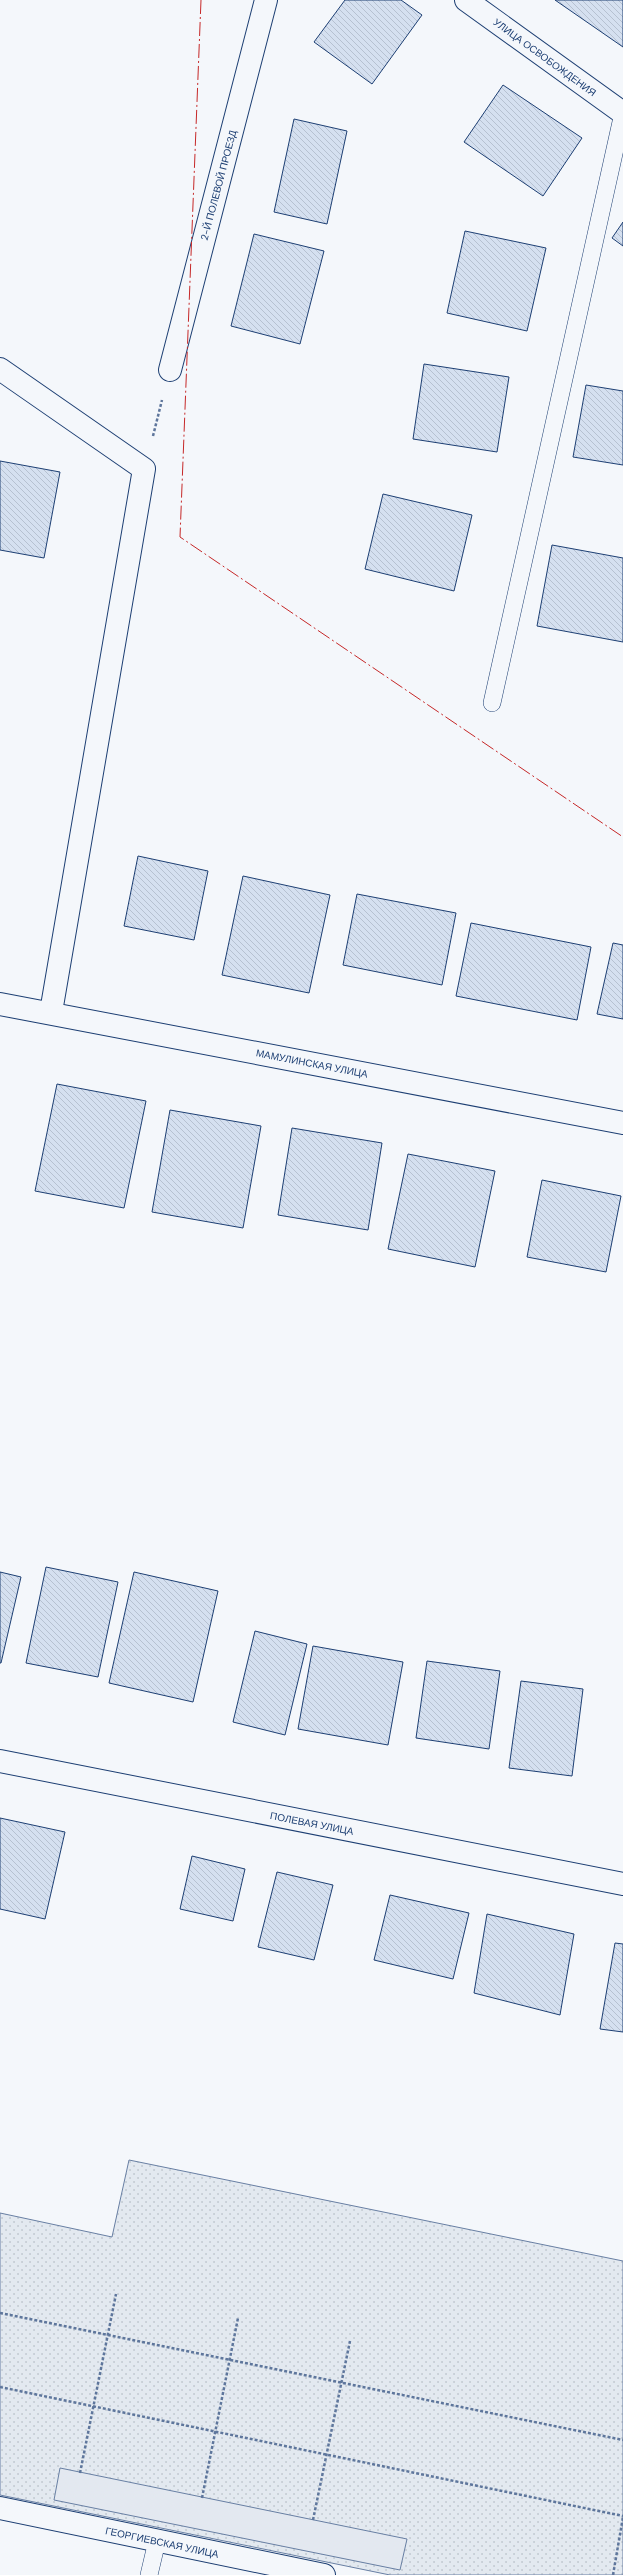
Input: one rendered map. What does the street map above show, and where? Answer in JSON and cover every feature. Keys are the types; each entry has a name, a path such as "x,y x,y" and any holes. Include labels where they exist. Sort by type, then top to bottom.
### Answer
{"street":[{"name":"2-Й ПОЛЕВОЙ ПРОЕЗД","path":"170,370 266,0"},
{"name":"УЛИЦА ОСВОБОЖДЕНИЯ","path":"466,0 623,113"},
{"path":"0,369 144,469 51,1012"},
{"name":"МАМУЛИНСКАЯ УЛИЦА","path":"0,1004 51,1012 623,1123"},
{"name":"ПОЛЕВАЯ УЛИЦА","path":"0,1761 623,1884"},
{"name":"ГЕОРГИЕВСКАЯ УЛИЦА","path":"0,2508 324,2575"}],"lane":[{"path":"492,703 623,113"},
{"path":"149,2575 156,2541"}],"path":[{"path":"144,469 170,370"},
{"path":"80,2473 92,2406 116,2294"},
{"path":"0,2313 623,2440"},
{"path":"202,2498 238,2318"},
{"path":"313,2520 350,2341"},
{"path":"0,2387 623,2516 613,2575"}],"shaded area":[{"path":"129,2160 623,2261 623,2575 390,2575 0,2495 0,2213 112,2237"},
{"path":"60,2468 407,2539 400,2570 54,2500"}],"building":[{"path":"345,0 401,0 422,15 372,84 314,42"},
{"path":"555,0 623,0 623,47"},
{"path":"503,85 582,138 543,196 464,142"},
{"path":"294,119 347,131 327,224 274,212"},
{"path":"623,222 623,246 612,238"},
{"path":"465,231 546,248 527,331 447,313"},
{"path":"254,234 324,251 300,344 231,326"},
{"path":"424,364 509,377 497,452 413,439"},
{"path":"586,385 623,391 623,465 573,457"},
{"path":"0,461 60,472 44,558 0,550"},
{"path":"383,494 472,515 454,591 365,569"},
{"path":"552,545 623,558 623,642 537,626"},
{"path":"138,856 208,871 194,940 124,926"},
{"path":"243,876 330,895 309,993 222,975"},
{"path":"357,894 456,913 442,985 343,965"},
{"path":"471,923 591,947 577,1020 456,996"},
{"path":"613,943 623,945 623,1019 597,1014"},
{"path":"57,1084 146,1101 124,1208 35,1191"},
{"path":"170,1110 261,1126 243,1228 152,1212"},
{"path":"292,1128 382,1143 368,1230 278,1215"},
{"path":"408,1154 495,1171 475,1267 388,1249"},
{"path":"542,1180 621,1196 606,1272 527,1257"},
{"path":"46,1567 118,1582 98,1677 26,1663"},
{"path":"0,1572 21,1577 1,1663 0,1663"},
{"path":"134,1572 218,1591 193,1702 109,1683"},
{"path":"255,1631 307,1644 285,1735 233,1722"},
{"path":"313,1646 403,1662 388,1745 298,1729"},
{"path":"427,1661 500,1671 489,1749 416,1738"},
{"path":"521,1681 583,1689 572,1776 509,1768"},
{"path":"0,1818 65,1832 45,1919 0,1909"},
{"path":"192,1856 245,1869 233,1921 180,1909"},
{"path":"277,1872 333,1885 314,1960 258,1947"},
{"path":"390,1895 469,1913 453,1979 374,1960"},
{"path":"487,1914 574,1934 560,2015 474,1993"},
{"path":"615,1943 623,1944 623,2032 600,2029"}],"power":[{"path":"201,0 180,537 623,837"}]}
